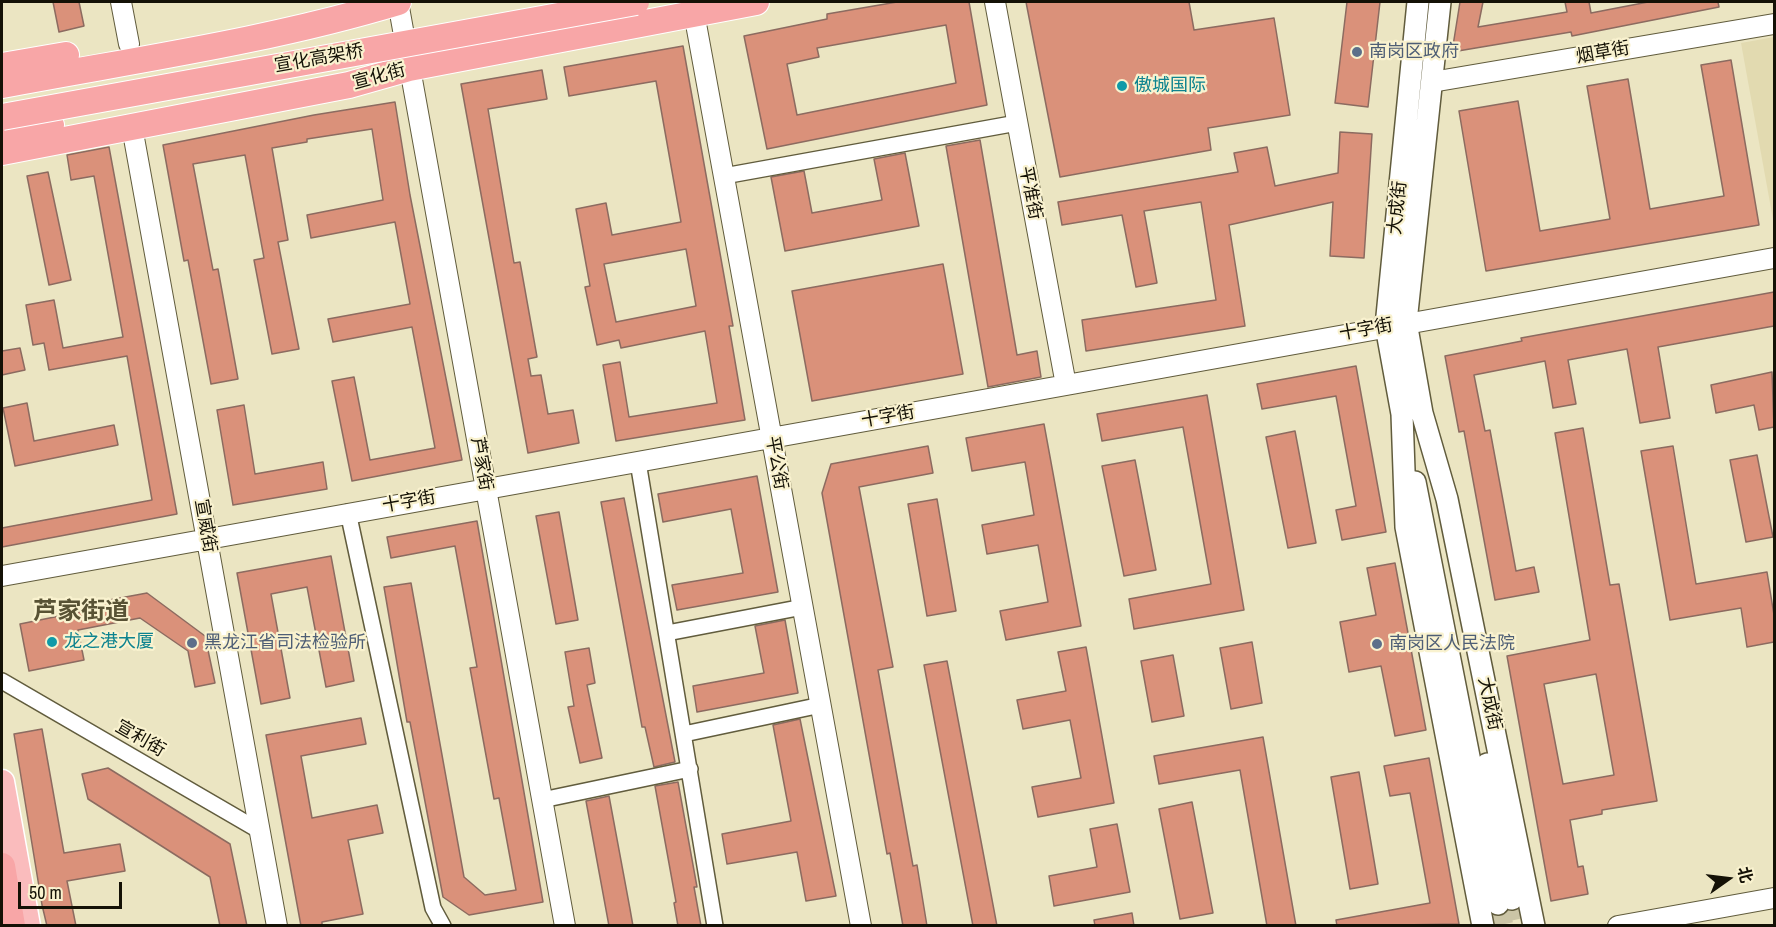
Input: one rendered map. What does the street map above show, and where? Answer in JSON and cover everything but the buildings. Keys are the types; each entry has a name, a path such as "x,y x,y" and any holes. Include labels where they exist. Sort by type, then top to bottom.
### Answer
{"highway":[{"path":"2,66 338,9 399,2"},
{"path":"2,84 247,40 339,20 399,2"},
{"name":"宣化高架桥","path":"2,99 541,2"},
{"name":"宣化高架桥","path":"2,117 636,2"},
{"name":"宣化街","path":"2,152 349,85 409,68 692,7 756,2"},
{"path":"2,134 257,88 346,74 409,68"},
{"path":"2,866 12,926"}],"main road":[{"name":"大成街","path":"1418,2 1396,324 1505,902"},
{"name":"大成街","path":"1396,324 1432,82 1440,2"},
{"name":"大成街","path":"1412,413 1406,527 1483,926"},
{"name":"大成街","path":"1412,413 1447,499 1534,926"},
{"path":"2,782 28,926"}],"street":[{"path":"121,2 129,44"},
{"name":"芦家街","path":"399,2 409,68 565,926"},
{"name":"平准街","path":"995,2 1066,385"},
{"name":"平公街","path":"692,7 861,926"},
{"name":"烟草街","path":"1432,82 1774,24"},
{"path":"723,176 1017,123"},
{"name":"宣威街","path":"132,127 277,926"},
{"name":"十字街","path":"2,576 348,512 1774,258"},
{"path":"638,462 715,926"},
{"path":"348,512 433,908 443,926"},
{"path":"667,633 803,607"},
{"name":"宣利街","path":"2,681 260,831"},
{"path":"684,734 821,705"},
{"path":"542,800 690,769"},
{"path":"1618,926 1774,898"}],"shaded area":[{"path":"1774,37 1774,225 1741,43"}],"tunnel":[{"path":"1512,899 1518,926"},
{"path":"1498,904 1503,926"}],"place":[{"name":"南岗区政府","path":"1357,52"},
{"name":"傲城国际","path":"1122,86"},
{"name":"龙之港大厦","path":"52,642"},
{"name":"黑龙江省司法检验所","path":"192,643"},
{"name":"南岗区人民法院","path":"1377,644"}],"district":[{"name":"芦家街道","path":"81,613"}]}
